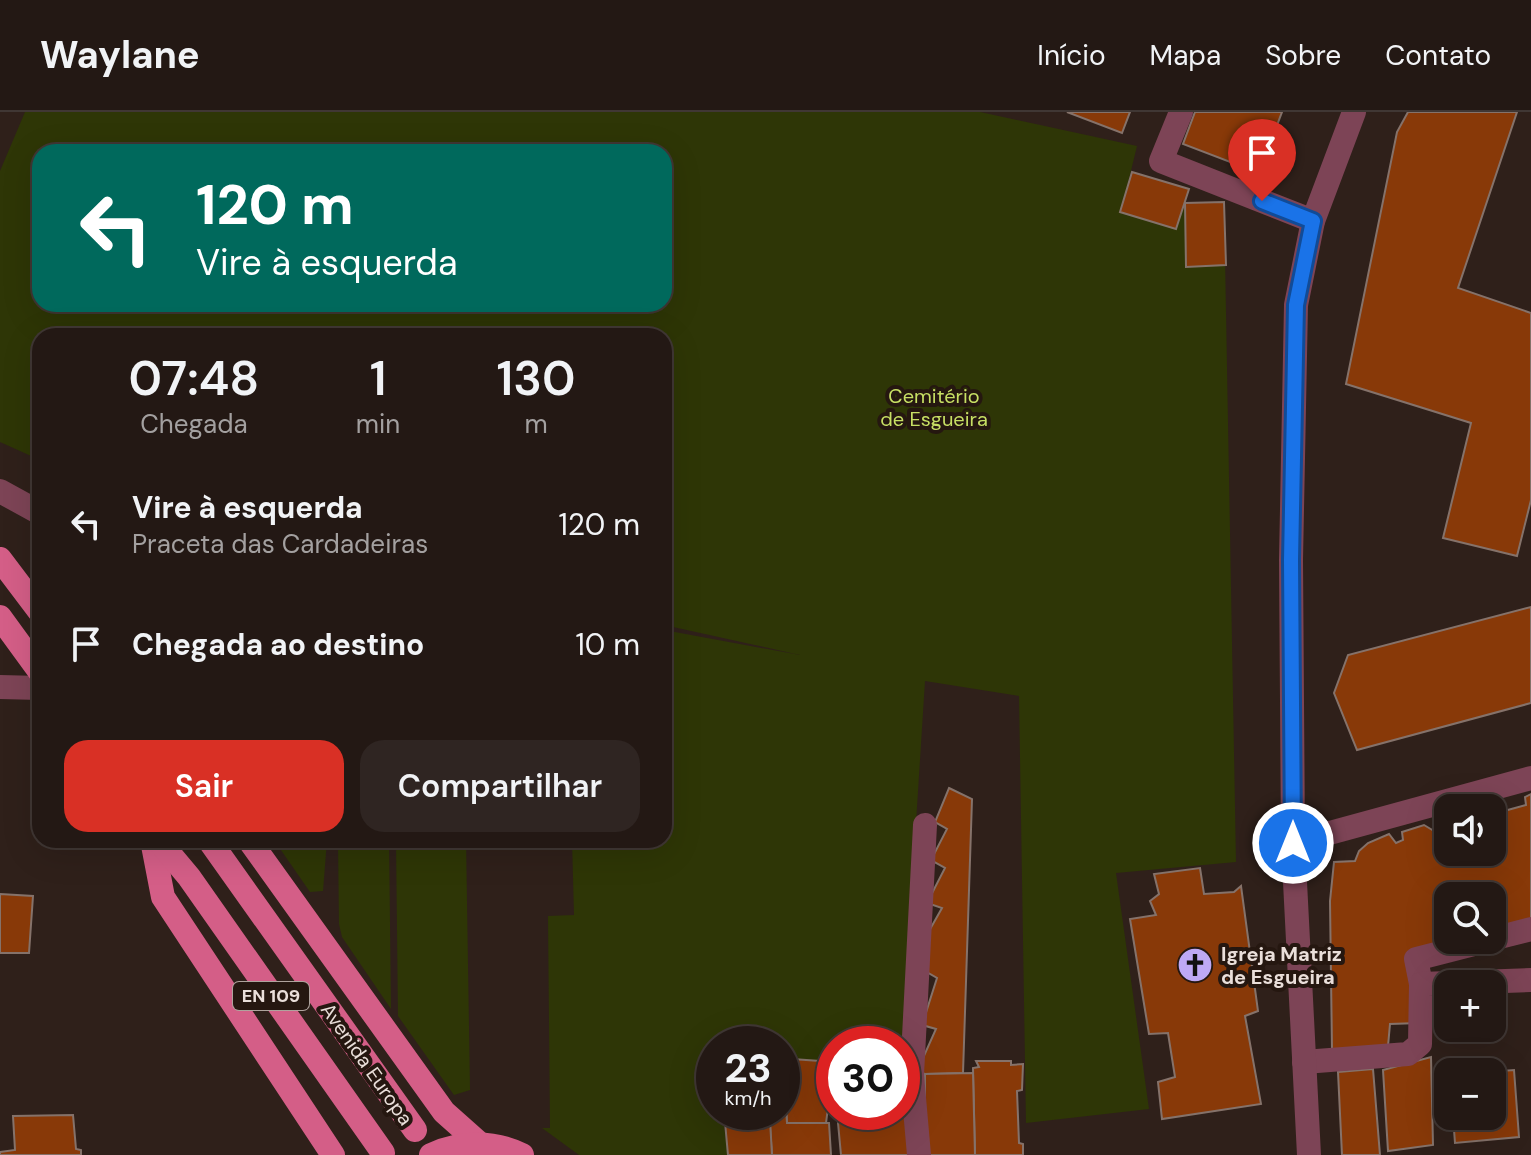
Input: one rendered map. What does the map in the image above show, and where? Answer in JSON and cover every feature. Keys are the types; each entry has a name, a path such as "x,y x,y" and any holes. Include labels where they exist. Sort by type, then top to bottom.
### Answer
{"main road":[{"path":"0,559 32,601"},
{"path":"0,617 32,661"},
{"path":"156,848 163,897 333,1155"},
{"name":"Avenida Europa","path":"162,848 189,877 383,1153"},
{"name":"Avenida Europa","path":"215,848 415,1130"},
{"path":"255,848 444,1112 480,1144"},
{"path":"431,1155 446,1148 480,1144 510,1149 522,1155"}],"street":[{"path":"1181,112 1161,161 1313,221"},
{"path":"1309,1155 1293,843 1291,560 1296,305 1313,221 1354,112"},
{"path":"0,491 32,509"},
{"path":"0,687 32,688"},
{"path":"1293,843 1531,778"},
{"path":"919,1155 912,1075 925,825"},
{"path":"1506,936 1531,929"},
{"path":"1304,1062 1408,1054 1420,1044 1421,984 1416,959 1435,954"},
{"path":"1506,981 1531,980"},
{"path":"1421,984 1434,984"}],"green space":[{"name":"Cemitério de Esgueira","path":"25,112 980,112 1137,146 1121,212 1185,203 1224,202 1236,862 1116,873 1149,1109 1026,1123 1019,696 925,681 903,1026 816,1026 816,1061 800,1060 800,1026 696,1026 696,1130 725,1130 728,1155 579,1155 542,1128 550,1128 548,916 574,915 572,848 672,848 672,631 800,655 672,627 672,328 32,328 32,456 0,442 0,171"},
{"path":"280,848 326,848 323,891 310,892"},
{"path":"338,848 389,848 391,1009 342,937 339,924"},
{"path":"396,848 466,848 470,1090 454,1095 398,1016"}],"building":[{"path":"1067,112 1130,112 1122,133"},
{"path":"1195,112 1282,112 1259,173 1183,144"},
{"path":"1408,112 1517,112 1458,288 1531,313 1531,500 1517,556 1443,538 1471,423 1346,384 1397,132"},
{"path":"1132,172 1189,189 1176,229 1120,212"},
{"path":"1224,202 1226,265 1186,267 1185,203"},
{"path":"1531,607 1531,703 1357,750 1334,693 1348,655"},
{"path":"949,788 972,799 963,1073 925,1074 922,1073 923,1058 936,1029 922,1025 937,978 925,971 929,931 942,908 927,903 945,868 931,860 947,829 935,822"},
{"path":"1531,794 1531,928 1506,936 1506,882 1434,882 1434,952 1425,959 1419,1023 1390,1024 1388,1046 1332,1050 1330,901 1334,862 1355,861 1359,851 1368,843 1389,834 1396,843 1403,840 1402,832 1424,825 1434,831 1434,866 1506,866 1506,810 1526,805 1525,797"},
{"name":"Igreja Matriz de Esgueira","path":"1200,868 1204,894 1234,892 1241,886 1258,1011 1245,1016 1261,1104 1162,1119 1158,1082 1175,1077 1168,1033 1149,1034 1130,919 1156,915 1150,901 1159,894 1154,874"},
{"path":"0,894 33,896 29,953 0,953"},
{"path":"1431,1057 1433,1145 1388,1151 1383,1070"},
{"path":"800,1060 816,1061 816,1123 800,1123"},
{"path":"976,1061 1023,1064 1022,1090 1017,1091 1019,1143 1023,1144 1023,1155 975,1155 973,1068 979,1067"},
{"path":"1373,1069 1380,1155 1342,1155 1338,1072"},
{"path":"1514,1070 1519,1137 1455,1143 1454,1130 1506,1130 1506,1071"},
{"path":"973,1073 975,1155 841,1155 839,1130 920,1130 920,1097 925,1097 925,1074"},
{"path":"73,1115 76,1149 81,1150 81,1155 0,1155 0,1152 15,1150 13,1116"},
{"path":"800,1123 816,1123 816,1130 829,1130 831,1155 772,1155 770,1130 800,1130"},
{"path":"726,1130 771,1130 772,1155 728,1155"}],"place":[{"name":"Igreja Matriz de Esgueira","path":"1195,965"}],"route":[{"path":"1262,201 1313,221 1296,305 1291,560 1293,843"}]}
